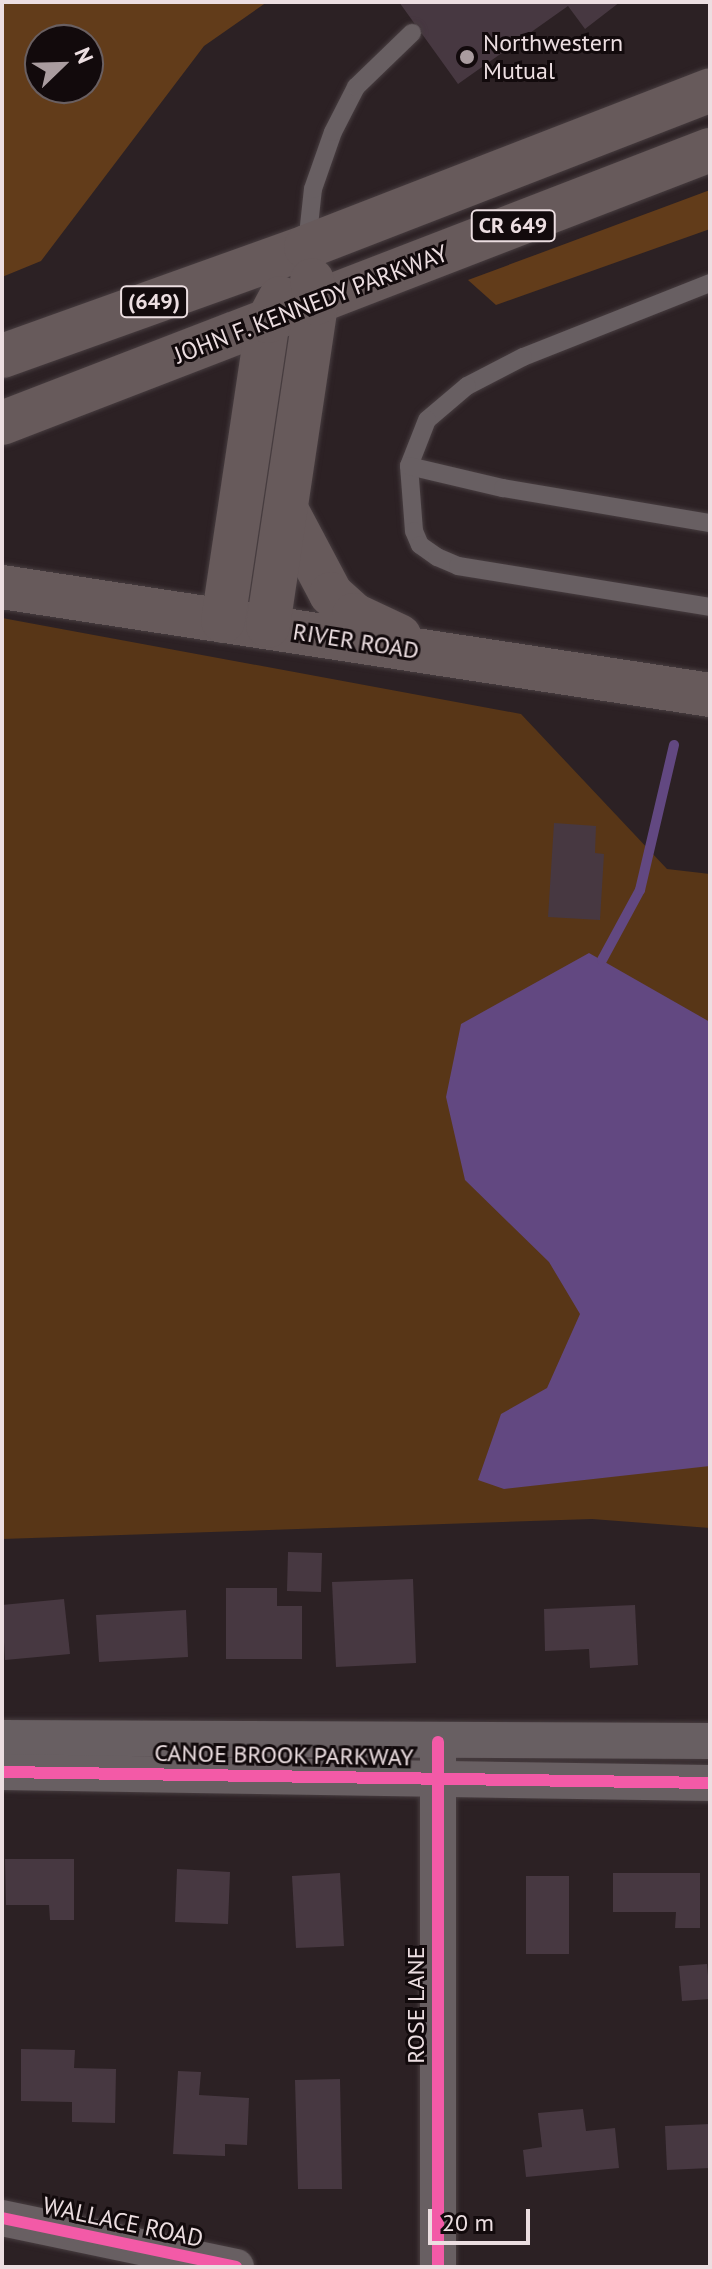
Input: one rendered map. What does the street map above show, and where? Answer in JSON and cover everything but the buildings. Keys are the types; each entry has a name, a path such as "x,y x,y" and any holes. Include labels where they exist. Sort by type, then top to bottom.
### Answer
{"main road":[{"name":"CR 649","path":"306,247 704,89"},
{"name":"JOHN F. KENNEDY PARKWAY","path":"2,423 710,150"},
{"path":"268,626 316,303 306,247"},
{"path":"223,621 268,321 306,247"},
{"name":"(649)","path":"2,356 306,247"},
{"path":"287,511 315,572 354,615 379,629 462,658"},
{"name":"RIVER ROAD","path":"2,587 710,695"}],"street":[{"name":"CANOE BROOK PARKWAY","path":"2,1738 710,1741"},
{"name":"ROSE LANE","path":"438,1742 438,2267"},
{"name":"CANOE BROOK PARKWAY","path":"2,1772 710,1783"},
{"name":"WALLACE ROAD","path":"2,2218 236,2267"}],"lane":[{"path":"306,247 313,189 333,132 356,87 412,33"},
{"path":"710,283 523,357 467,386 435,412 418,435 409,466 414,531 420,545 437,557 458,566 710,607"},
{"path":"409,466 503,488 710,523"}],"shaded area":[{"path":"2,2 267,2 204,46 41,261 2,277"},
{"path":"710,190 710,229 496,305 468,280"},
{"path":"2,618 521,714 667,869 710,874 710,1528 592,1519 2,1539"},
{"path":"589,953 710,1022 710,1466 504,1489 478,1480 501,1414 547,1388 580,1314 549,1262 465,1180 446,1097 461,1024"}],"waterway":[{"path":"602,960 640,890 674,745"}],"cycle path":[{"path":"438,1742 438,2267"},
{"path":"2,1772 710,1783"},
{"path":"2,2218 236,2267"}],"place":[{"name":"Northwestern Mutual","path":"467,57"}]}
